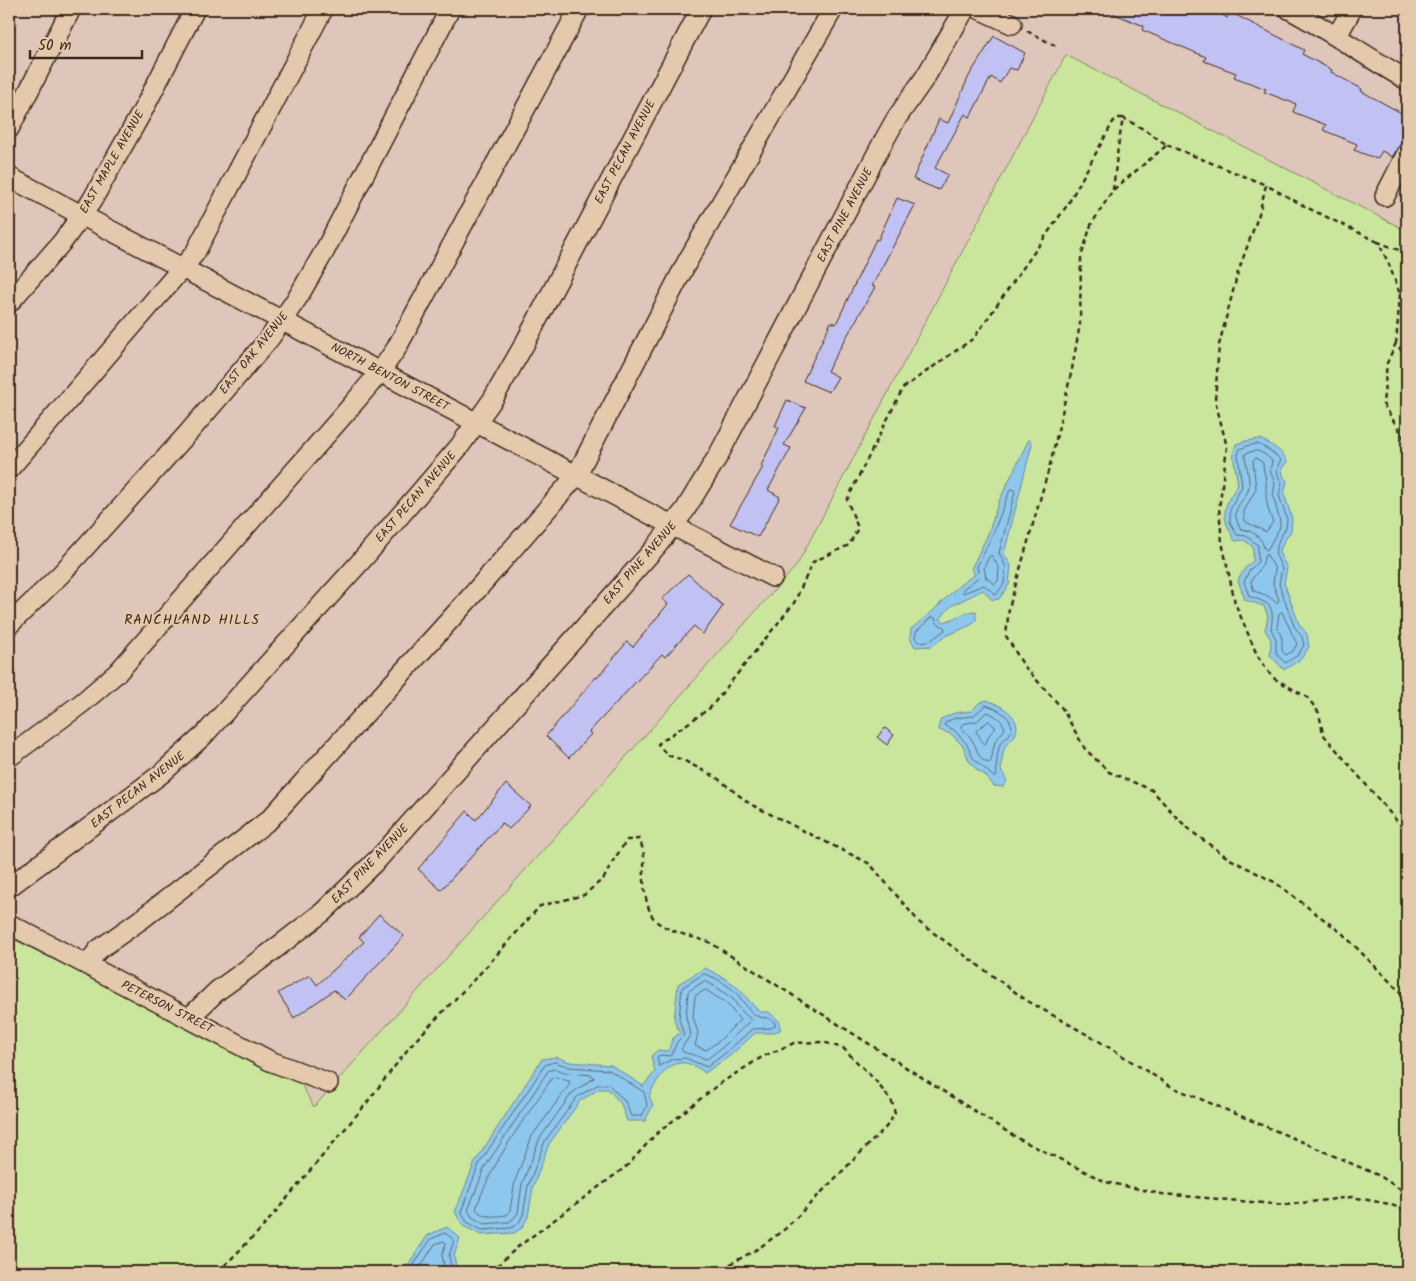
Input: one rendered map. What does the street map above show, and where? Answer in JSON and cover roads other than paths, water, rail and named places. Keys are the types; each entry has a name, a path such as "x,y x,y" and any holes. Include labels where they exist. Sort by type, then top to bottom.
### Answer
{"street":[{"path":"9,129 71,9"},
{"name":"EAST MAPLE AVENUE","path":"9,303 42,266 91,202 115,162 195,9"},
{"path":"9,469 195,253 323,9"},
{"name":"EAST OAK AVENUE","path":"9,624 61,574 230,385 282,320 298,297 324,252 450,9"},
{"path":"9,757 82,703 118,672 380,372 400,340 579,9"},
{"name":"EAST PECAN AVENUE","path":"9,887 161,774 204,735 459,448 493,399 524,343 701,9"},
{"path":"87,965 98,950 270,819 467,601 576,476 687,262 833,9"},
{"name":"EAST PINE AVENUE","path":"189,1018 217,991 328,907 380,857 655,548 685,510 718,456 882,144 896,119 926,76 965,9"},
{"path":"979,9 1012,24"},
{"path":"1289,9 1337,36 1407,80"},
{"path":"1337,36 1352,9"},
{"path":"1385,196 1407,153"},
{"name":"NORTH BENTON STREET","path":"9,176 576,476 773,577"},
{"name":"PETERSON STREET","path":"9,924 270,1060 328,1083"}],"water":[{"path":"1029,439 1032,444 1004,554 1011,565 1009,585 999,599 992,600 983,590 951,606 940,619 944,622 967,612 976,611 976,620 971,625 946,636 932,646 915,647 910,638 911,629 960,585 975,575 971,569 988,534 999,501"},
{"path":"1260,439 1280,451 1287,462 1282,468 1283,476 1287,481 1284,494 1292,518 1291,531 1279,552 1287,568 1284,583 1299,624 1307,634 1309,647 1301,659 1284,670 1270,655 1271,640 1265,630 1268,617 1264,606 1245,600 1238,580 1245,568 1253,561 1253,547 1244,540 1235,541 1225,519 1228,500 1238,485 1233,454 1236,444"},
{"path":"986,700 1009,712 1016,722 1015,735 1006,745 1003,752 1001,770 1007,781 1003,787 994,786 969,761 963,746 951,734 939,730 941,719 954,713 971,711 979,703"},
{"path":"705,968 733,984 760,1012 769,1012 780,1022 780,1030 772,1033 755,1033 731,1055 705,1073 695,1066 686,1063 678,1063 671,1066 659,1078 649,1096 653,1105 645,1121 627,1121 621,1104 608,1089 599,1089 580,1101 549,1144 533,1187 528,1217 522,1228 514,1233 481,1235 463,1226 455,1212 475,1162 542,1059 556,1057 570,1062 611,1065 643,1086 655,1072 651,1056 658,1050 668,1051 673,1038 680,1033 674,1020 678,984"},
{"path":"447,1227 460,1238 454,1256 457,1272 403,1272 428,1235"}],"district":[{"name":"RANCHLAND HILLS","path":"192,620"}]}
